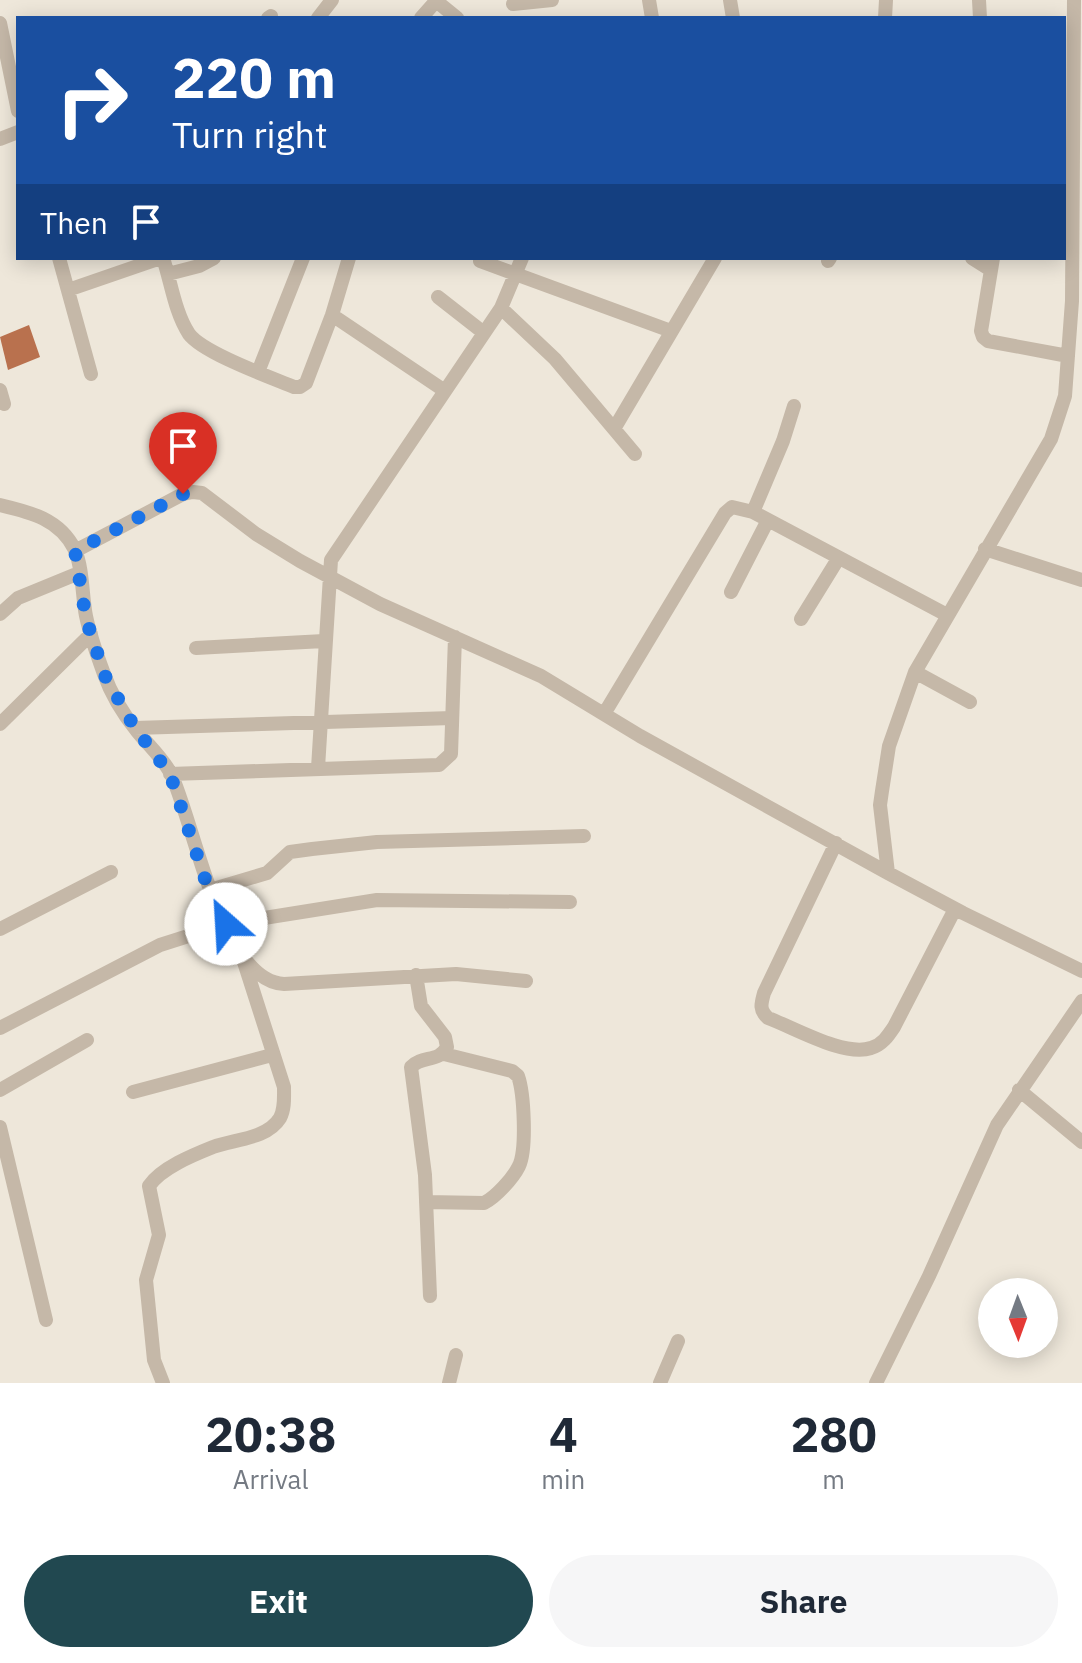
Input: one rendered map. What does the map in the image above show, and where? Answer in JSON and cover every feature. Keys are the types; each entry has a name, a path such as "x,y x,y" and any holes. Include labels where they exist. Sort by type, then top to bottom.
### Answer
{"street":[{"path":"320,16 332,0"},
{"path":"423,16 435,0 455,16"},
{"path":"513,7 552,0"},
{"path":"888,873 880,805 889,746 915,672 1051,439 1062,409 1072,301 1074,0"},
{"path":"0,23 16,101"},
{"path":"60,260 91,374"},
{"path":"68,290 156,260"},
{"path":"163,260 181,316 192,338 294,387 306,383 332,315 348,260"},
{"path":"168,274 210,260"},
{"path":"258,372 302,260"},
{"path":"318,768 328,576 336,549 501,308 521,260"},
{"path":"614,429 713,260"},
{"path":"480,261 671,331"},
{"path":"992,264 981,331 983,337 988,341 1068,356"},
{"path":"438,297 484,333"},
{"path":"501,308 555,359 635,454"},
{"path":"332,315 445,391"},
{"path":"753,512 794,406"},
{"path":"75,551 183,494 193,492 207,497 256,534 328,576 380,604 541,676 888,873 1082,971"},
{"path":"0,505 45,518 75,551 91,634 105,676 135,728 170,774 210,890 242,958 284,1087 282,1116 270,1130 211,1148 156,1176 149,1186 159,1235 146,1280 154,1360 163,1383"},
{"path":"604,714 725,513 732,507 753,512 947,615"},
{"path":"731,592 768,520"},
{"path":"985,549 1082,580"},
{"path":"801,619 838,559"},
{"path":"0,614 18,598 79,573"},
{"path":"0,724 91,634"},
{"path":"170,774 439,765 451,754 455,637"},
{"path":"196,648 324,641"},
{"path":"915,672 970,702"},
{"path":"135,728 452,718"},
{"path":"210,890 267,873 290,852 377,842 584,836"},
{"path":"836,843 764,993 760,1006 768,1018 846,1049 873,1048 885,1040 894,1027 955,909"},
{"path":"0,929 111,872"},
{"path":"0,1028 160,945 226,924 377,900 570,902"},
{"path":"242,958 254,971 273,983 456,974 526,981"},
{"path":"416,975 421,1006 445,1037 447,1047 438,1058 415,1062 411,1067 425,1175 430,1296"},
{"path":"876,1383 969,1192 997,1125 1082,1001"},
{"path":"0,1090 87,1040"},
{"path":"426,1202 484,1203 491,1200 515,1172 522,1155 523,1112 518,1076 512,1071 444,1054"},
{"path":"133,1092 272,1055"},
{"path":"1019,1090 1082,1142"},
{"path":"0,1127 46,1320"},
{"path":"660,1383 678,1341"},
{"path":"449,1383 456,1355"}],"building":[{"path":"29,325 40,357 8,370 0,337"}],"route":[{"path":"183,494 75,551 86,619 105,676 135,728 170,774 207,885 226,924"}]}
